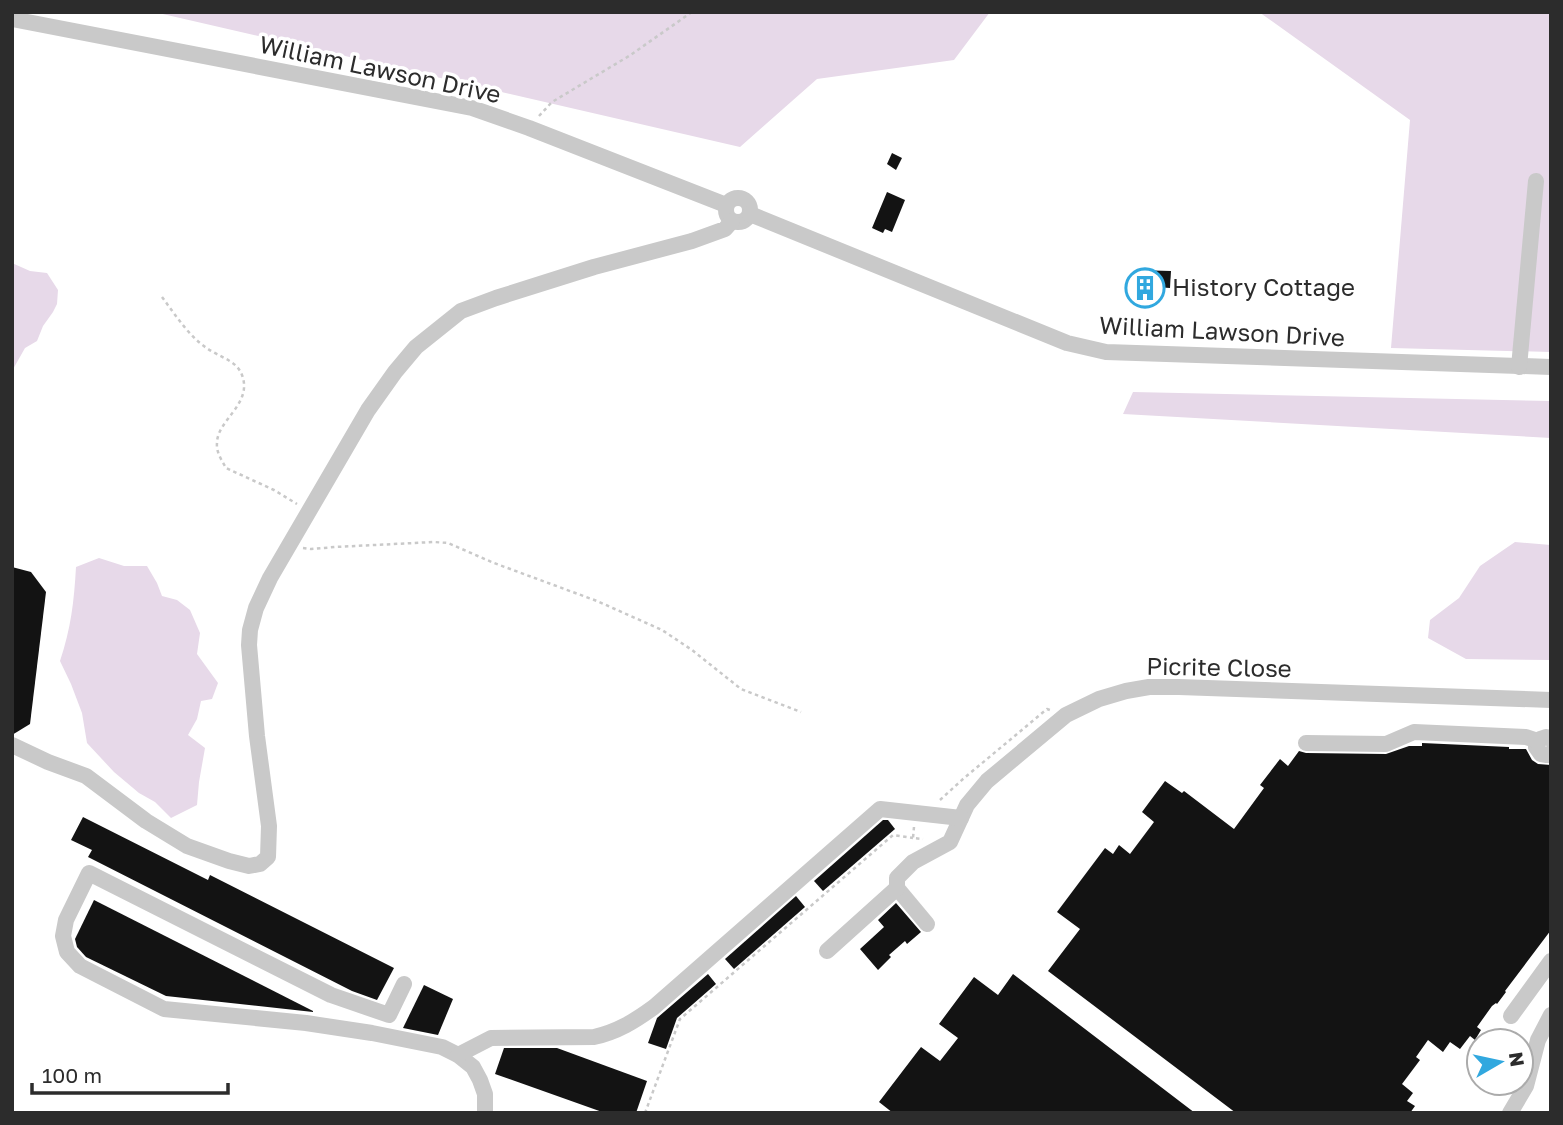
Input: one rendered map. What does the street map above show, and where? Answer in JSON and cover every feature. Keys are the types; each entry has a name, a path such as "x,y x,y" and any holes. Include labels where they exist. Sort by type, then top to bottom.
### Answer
{"street":[{"name":"William Lawson Drive","path":"12,19 472,108 529,128 729,213 732,199 740,197 750,205 750,214 1067,343 1106,352 1551,368"},
{"path":"1519,367 1536,181"},
{"path":"12,745 86,776 146,821 187,846 249,866 260,864 268,857 269,826 257,736 250,653 250,630 256,608 270,578 368,410 395,372 416,346 461,311 594,267 692,241 725,229 729,213"},
{"name":"Picrite Close","path":"897,888 897,878 913,862 950,842 967,805 987,781 1066,715 1099,699 1126,691 1149,687 1179,687 1551,700"},
{"path":"1306,743 1386,744 1414,732 1526,737 1548,741"},
{"path":"458,1055 491,1038 594,1037 626,1026 654,1007 880,809 961,818"},
{"path":"404,984 389,1016 331,995 89,873 66,920 63,936 67,952 80,966 164,1009 372,1032 442,1047 458,1055 472,1067 485,1094 485,1113"},
{"path":"827,951 897,888 927,925"},
{"path":"1511,1016 1551,961"},
{"path":"1510,1113 1526,1086 1538,1040 1551,1015"}],"path":[{"path":"540,115 552,102 629,56 692,12"},
{"path":"162,297 186,329 210,351 237,366 243,378 243,392 234,412 219,433 216,445 226,468 274,490 309,511"},
{"path":"291,541 300,547 311,549 434,542 447,544 597,601 662,629 741,689 801,712"},
{"path":"645,1113 680,1019 893,835 913,838"}],"shaded area":[{"path":"154,12 990,12 954,60 817,79 740,147"},
{"path":"1259,12 1551,12 1551,352 1391,348 1410,120"},
{"path":"12,263 30,271 47,273 58,290 57,304 37,341 25,348 12,371"},
{"path":"1133,392 1551,401 1551,438 1123,414"},
{"path":"1515,542 1551,545 1551,660 1466,659 1428,638 1430,620 1459,598 1480,566"},
{"path":"99,558 124,566 147,566 162,596 177,600 190,610 200,633 197,654 218,683 212,699 201,701 197,719 188,735 205,748 197,805 171,818 155,802 139,793 114,772 87,743 82,713 60,661 71,615 76,567"}],"building":[{"path":"892,153 902,158 896,170 887,164"},
{"path":"887,192 905,200 892,232 885,229 883,233 872,228"},
{"name":"History Cottage","path":"1136,270 1171,271 1170,288 1155,287 1155,306 1135,305"},
{"path":"12,567 31,572 46,592 30,724 12,735"},
{"path":"1422,743 1526,749 1532,760 1538,764 1551,765 1551,930 1477,1027 1465,1027 1465,1042 1460,1049 1450,1042 1443,1052 1428,1040 1416,1057 1420,1060 1402,1084 1413,1093 1407,1101 1415,1106 1410,1113 1236,1113 1048,971 1080,929 1057,912 1105,848 1113,854 1119,845 1130,854 1154,822 1142,812 1165,781 1182,793 1184,791 1234,829 1264,788 1260,785 1280,759 1288,766 1299,751 1386,754 1409,746 1422,746"},
{"path":"83,817 208,880 210,875 394,968 377,1000 352,991 88,857 92,850 71,840"},
{"path":"883,820 888,820 895,829 823,891 814,881"},
{"path":"796,896 805,907 734,969 725,959"},
{"path":"94,900 313,1012 166,996 86,957 77,947 75,939"},
{"path":"896,903 921,932 889,955 891,957 878,970 860,949 884,927 878,920"},
{"path":"708,974 716,984 677,1018 666,1049 648,1043 657,1018"},
{"path":"1013,974 1195,1113 893,1113 879,1102 921,1047 940,1061 958,1038 939,1024 974,977 998,995"},
{"path":"424,985 453,999 438,1035 403,1028"},
{"path":"504,1048 557,1048 647,1081 636,1113 605,1113 495,1074"}],"place":[{"name":"History Cottage","path":"1145,288"}]}
